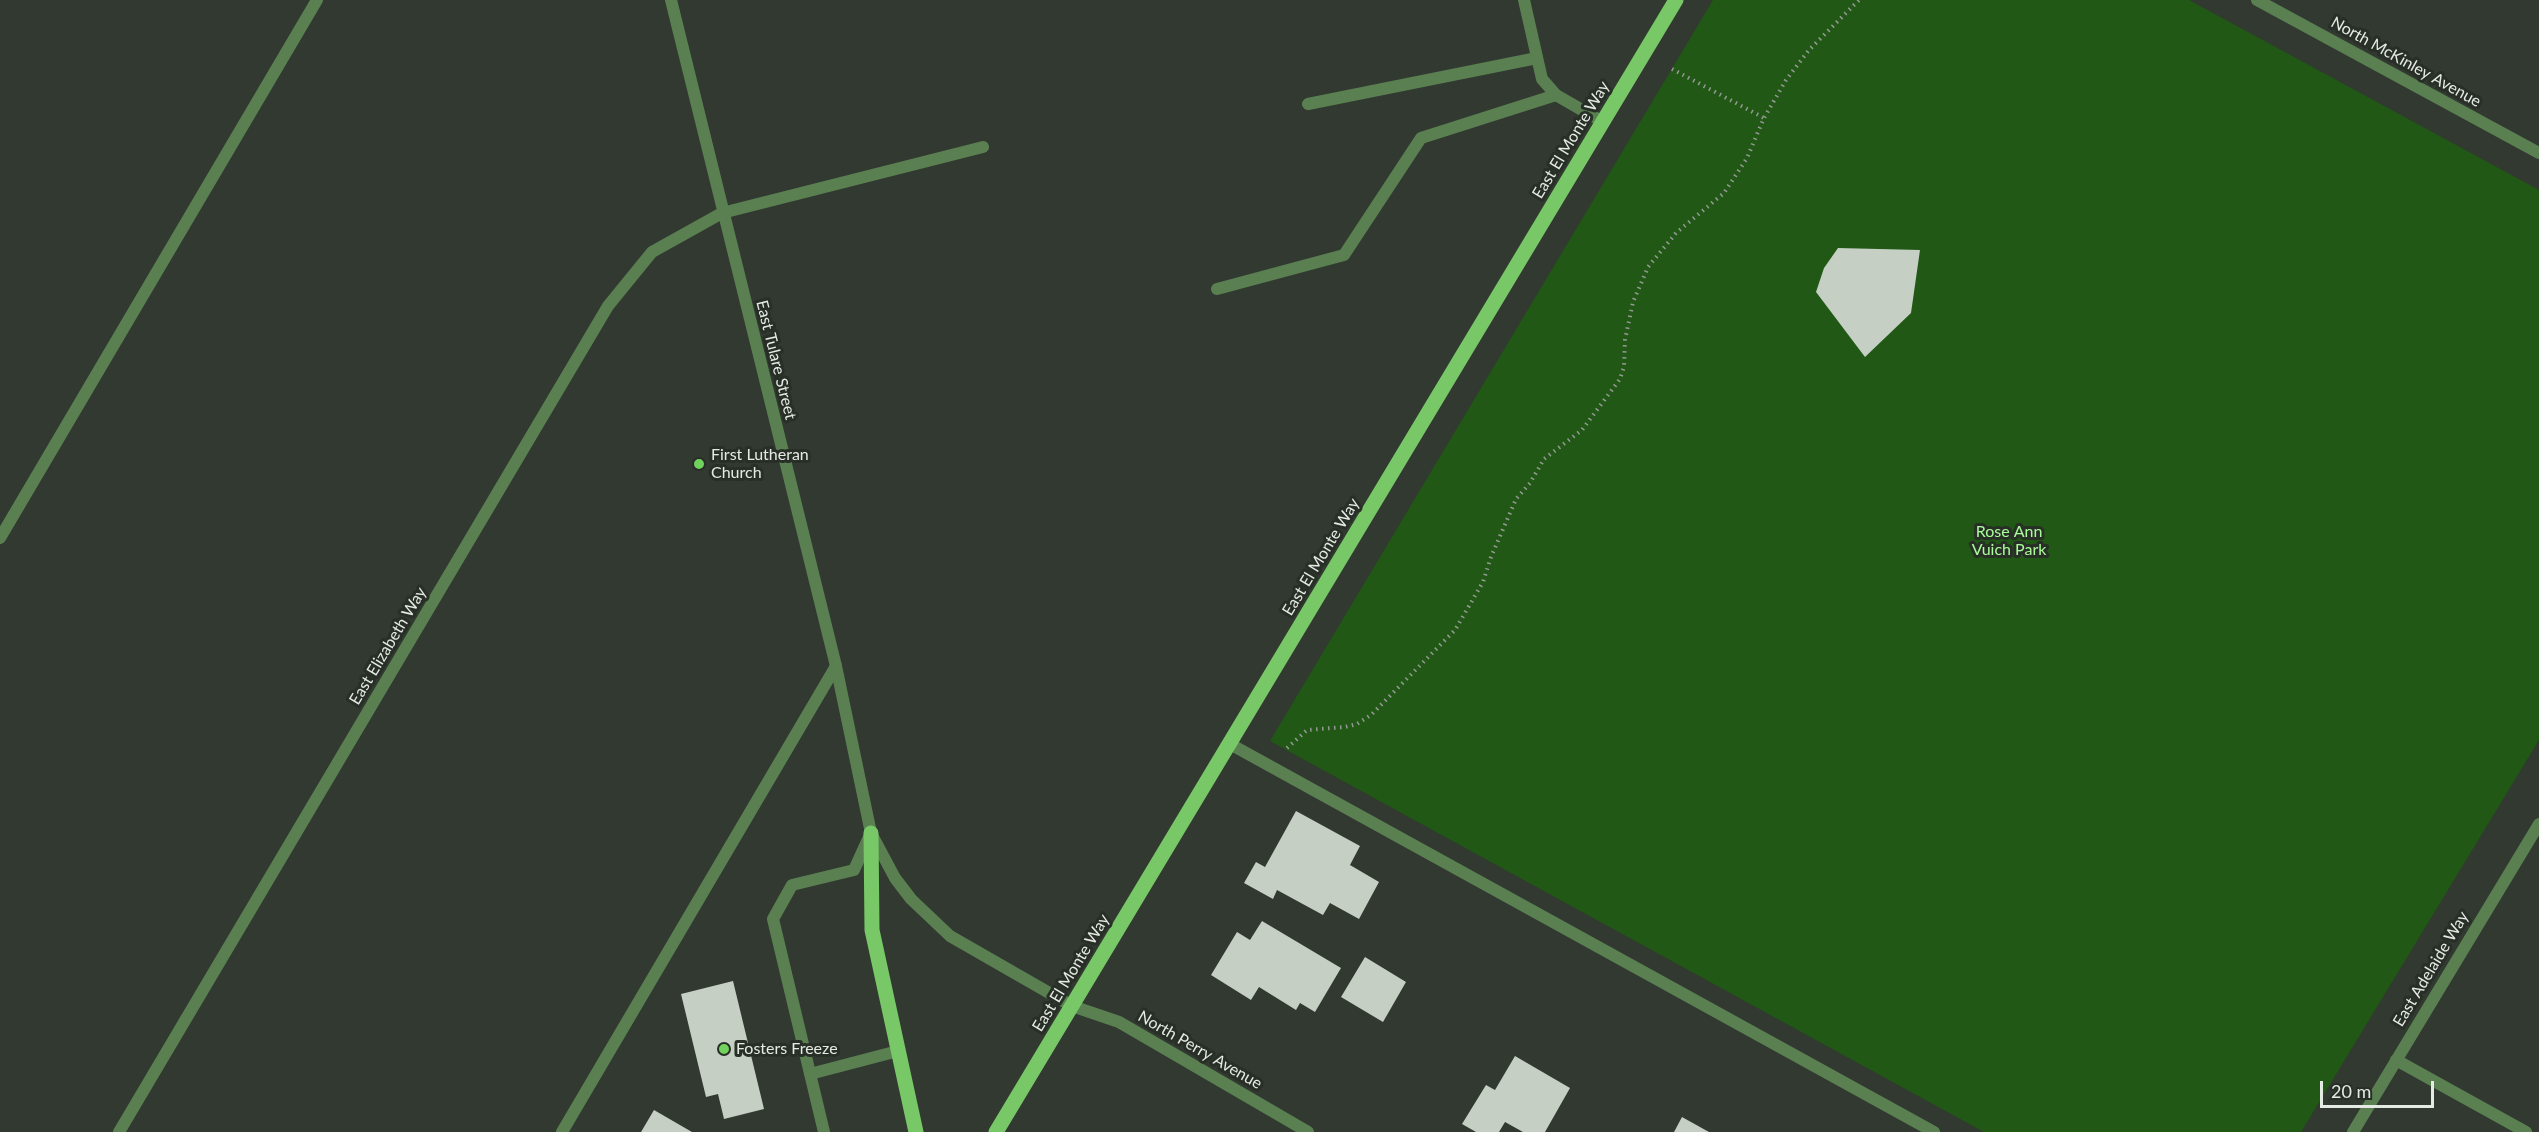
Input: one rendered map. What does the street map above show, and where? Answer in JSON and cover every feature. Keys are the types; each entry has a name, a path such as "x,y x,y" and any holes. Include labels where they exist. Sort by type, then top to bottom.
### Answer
{"main road":[{"name":"East El Monte Way","path":"996,1132 1676,0"},
{"path":"871,833 872,930 916,1132"}],"street":[{"path":"0,538 317,0"},
{"name":"East Tulare Street","path":"671,0 836,666 871,833"},
{"path":"1524,0 1542,79 1556,95 1603,122"},
{"name":"North McKinley Avenue","path":"2257,0 2539,153"},
{"path":"1308,104 1537,58"},
{"path":"1217,289 1344,255 1421,138 1556,95"},
{"name":"East Elizabeth Way","path":"119,1132 608,306 652,252 722,213 983,147"},
{"path":"562,1132 836,666"},
{"path":"1230,744 1934,1132"},
{"name":"East Adelaide Way","path":"2353,1132 2539,824"},
{"path":"824,1132 772,919 792,885 854,870 871,833"},
{"name":"North Perry Avenue","path":"871,833 895,878 911,899 950,936 1072,1006 1119,1022 1308,1132"},
{"path":"810,1074 898,1051"},
{"path":"2396,1060 2526,1132"}],"path":[{"path":"1273,768 1292,741 1307,730 1358,724 1371,715 1455,630 1484,582 1491,557 1516,499 1530,483 1544,459 1582,430 1620,379 1626,356 1625,340 1633,302 1648,267 1676,233 1724,193 1747,158 1764,118 1795,67 1859,0"},
{"path":"1672,69 1764,118"}],"green space":[{"name":"Rose Ann Vuich Park","path":"1713,0 2189,0 2539,190 2539,740 2301,1132 1984,1132 1270,741"}],"building":[{"path":"1838,248 1920,250 1911,313 1865,357 1816,292 1824,268"},
{"path":"1296,811 1360,846 1350,865 1379,882 1359,919 1330,903 1323,915 1277,890 1273,899 1244,883 1256,862 1265,867"},
{"path":"1262,921 1341,968 1315,1012 1300,1003 1296,1010 1259,987 1251,1000 1211,975 1237,932 1250,940"},
{"path":"1365,957 1406,982 1383,1022 1341,997"},
{"path":"733,981 764,1109 724,1119 718,1094 706,1097 681,994"},
{"path":"1515,1056 1570,1088 1545,1132 1523,1132 1505,1122 1499,1132 1476,1132 1462,1124 1486,1085 1495,1090"},
{"path":"654,1110 692,1132 641,1132"},
{"path":"1682,1117 1709,1132 1674,1132"}],"place":[{"name":"First Lutheran Church","path":"699,464"},
{"name":"Fosters Freeze","path":"724,1049"}]}
